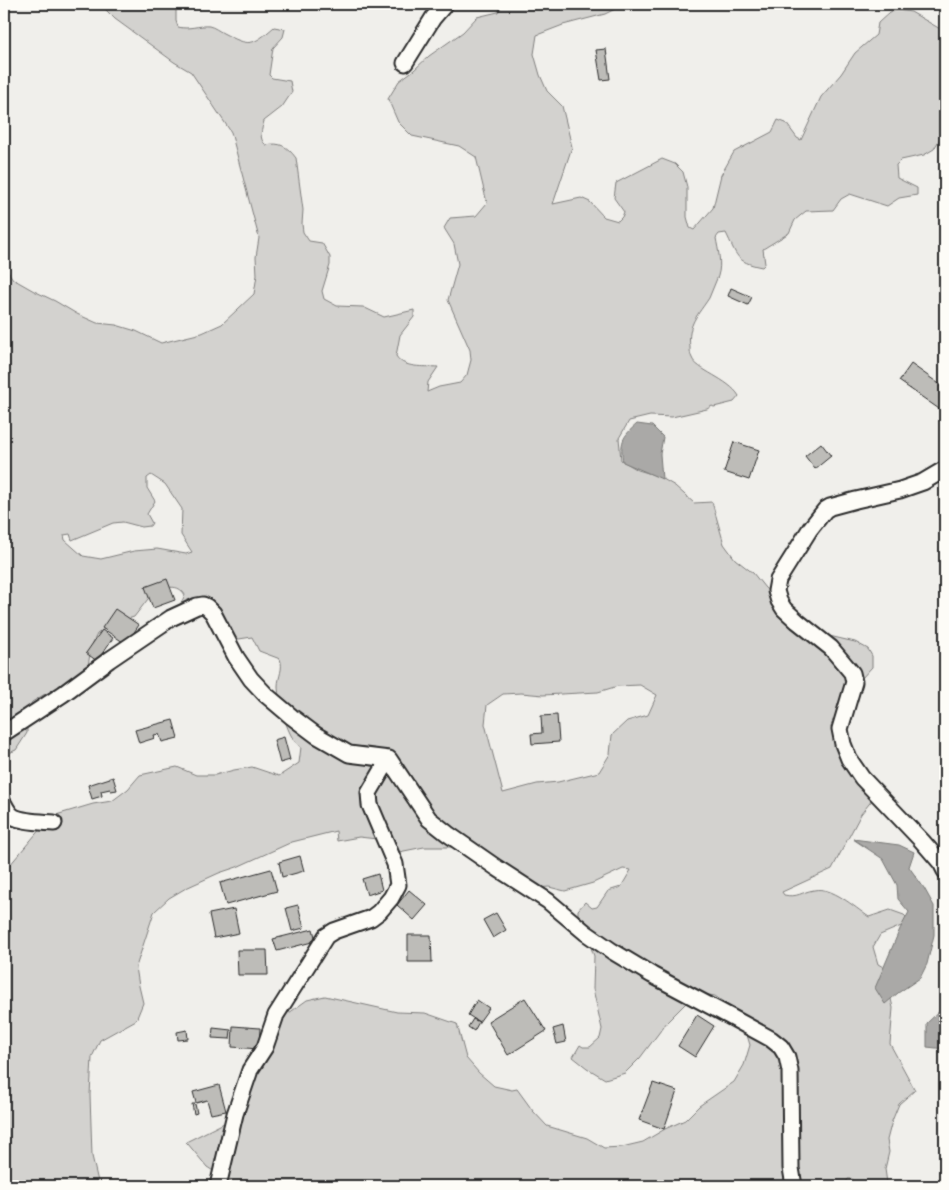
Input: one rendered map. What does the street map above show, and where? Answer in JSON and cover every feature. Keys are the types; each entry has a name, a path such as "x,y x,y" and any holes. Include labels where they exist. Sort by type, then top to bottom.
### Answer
{"street":[{"path":"405,63 433,18 445,4"},
{"path":"945,469 923,482 900,490 856,500 825,510 810,529 778,580 776,591 784,609 831,648 852,673 854,682 840,728 843,744 849,759 862,778 922,841 941,863 945,871"},
{"path":"4,733 171,618 197,606 207,607 213,613 236,658 252,679 266,695 316,735 349,754 389,759 430,819 448,834 548,901 586,933 612,951 781,1047 787,1057 790,1071 791,1168 794,1186"},
{"path":"218,1186 229,1136 242,1092 250,1070 265,1047 276,1015 326,936 334,931 371,918 380,912 398,885 395,864 370,806 369,793 389,759"},
{"path":"4,804 16,818 54,823"}],"shaded area":[{"path":"100,4 176,4 178,27 209,26 232,38 245,42 261,38 274,27 285,29 283,37 273,48 269,75 272,78 290,81 292,92 282,107 264,121 261,137 266,145 275,144 283,146 296,158 303,210 303,232 309,241 322,243 330,257 330,265 322,291 324,299 337,306 363,307 384,317 414,310 414,317 400,335 396,356 409,365 438,367 428,382 427,392 439,387 460,383 467,375 471,360 470,350 448,300 458,264 454,244 444,228 450,218 476,216 487,203 476,157 459,146 412,136 398,122 388,99 399,81 429,56 463,32 477,17 498,12 503,4 621,4 621,6 605,14 563,25 537,35 534,54 540,75 547,91 562,106 572,147 553,204 581,198 590,202 604,217 618,221 624,212 614,198 616,183 662,159 675,164 683,172 687,187 687,217 690,228 694,230 713,208 721,175 734,152 772,132 778,120 786,123 797,138 801,140 821,97 841,74 855,53 876,35 878,23 890,12 897,10 911,12 942,30 945,29 945,104 940,108 943,133 934,149 924,155 901,160 896,165 897,178 917,188 917,195 899,198 887,206 850,194 841,199 833,210 806,211 795,220 789,233 763,249 765,264 762,267 742,260 735,252 726,233 719,234 716,238 720,261 718,276 709,298 692,326 690,332 690,352 691,357 700,367 728,385 739,396 734,402 672,417 650,416 629,421 619,438 621,460 638,470 658,476 675,486 694,503 712,502 724,544 735,559 753,573 765,588 812,632 855,642 868,649 872,656 872,667 861,679 850,699 847,744 873,799 861,814 832,869 782,892 784,895 793,896 814,890 828,891 843,898 869,917 890,910 904,915 909,920 906,924 880,935 873,947 878,964 890,971 888,985 893,1008 890,1044 915,1090 899,1104 892,1121 887,1140 889,1152 885,1169 887,1183 883,1186 862,1186 852,1179 848,1179 844,1186 237,1186 207,1167 186,1142 228,1121 236,1083 270,1053 282,1007 289,1013 307,1000 325,996 397,1012 425,1013 457,1024 466,1058 494,1086 512,1090 517,1089 547,1126 587,1138 604,1148 622,1147 643,1142 685,1120 699,1106 734,1082 744,1065 750,1045 744,1025 733,1009 715,996 696,993 667,1022 640,1058 625,1073 605,1079 573,1057 580,1045 590,1047 600,1038 602,1029 593,989 594,956 588,939 578,924 578,910 585,902 592,908 597,907 608,891 621,887 631,870 623,869 593,883 565,891 549,887 536,888 510,878 452,847 424,847 399,852 377,839 359,837 337,841 336,831 292,842 237,867 219,873 169,898 154,912 136,967 143,1003 136,1020 100,1040 92,1057 90,1095 92,1156 99,1186 4,1186 4,872 41,828 56,815 93,804 112,801 128,789 140,775 177,767 196,775 215,775 252,767 279,776 299,763 301,747 292,737 282,710 278,686 281,669 280,659 259,651 252,637 239,639 233,637 216,614 179,607 185,595 179,589 172,587 155,590 134,617 114,623 97,634 91,647 87,673 72,687 45,694 32,702 27,711 27,733 16,750 9,753 4,750 4,266 13,279 77,314 97,323 116,325 136,331 161,343 202,333 222,324 254,294 257,275 256,257 259,238 231,132 191,72 174,62 115,19","holes":["151,475 165,484 182,509 181,535 192,552 186,554 157,549 134,551 101,559 83,556 65,540 64,535 70,534 72,540 113,523 123,522 142,527 150,526 152,523 147,514 155,501 147,488 147,478","640,685 657,695 648,715 627,721 612,735 610,754 599,772 558,782 537,784 503,793 485,724 487,705 503,694 543,695 598,692 618,686"]},
{"path":"637,424 652,426 663,437 660,454 662,479 623,462 623,440"},
{"path":"853,839 899,845 914,852 909,867 934,906 934,935 927,964 920,978 885,1004 875,988 909,912 898,899 897,885 883,859"},
{"path":"945,1006 945,1049 927,1047 927,1023"}],"building":[{"path":"606,49 610,79 601,80 596,50"},
{"path":"731,288 752,297 748,305 728,296"},
{"path":"911,364 945,388 945,407 942,411 899,381"},
{"path":"734,442 759,450 749,480 724,472"},
{"path":"821,443 831,456 815,469 805,456"},
{"path":"167,579 175,600 153,608 145,587"},
{"path":"115,609 139,625 126,644 102,628"},
{"path":"102,630 113,638 97,661 86,653"},
{"path":"557,715 559,742 532,744 531,734 542,733 541,716"},
{"path":"173,720 178,738 162,742 159,734 154,735 155,738 139,743 135,730"},
{"path":"284,737 290,760 280,763 274,740"},
{"path":"113,777 117,790 101,791 102,796 92,799 88,785"},
{"path":"300,856 304,871 282,877 279,862"},
{"path":"271,869 277,891 226,905 220,883"},
{"path":"378,874 382,890 367,895 362,879"},
{"path":"409,890 427,905 414,920 397,905"},
{"path":"298,905 304,928 292,931 286,908"},
{"path":"234,909 239,933 214,938 209,914"},
{"path":"496,913 506,930 493,938 483,920"},
{"path":"313,929 316,941 277,951 273,939"},
{"path":"408,935 431,935 432,962 408,962"},
{"path":"237,950 267,950 268,975 238,975"},
{"path":"525,998 546,1031 508,1055 488,1021"},
{"path":"477,1000 489,1008 479,1022 468,1015"},
{"path":"697,1015 714,1026 695,1057 678,1046"},
{"path":"473,1019 479,1022 474,1031 468,1027"},
{"path":"233,1026 260,1028 259,1049 232,1047"},
{"path":"563,1026 566,1042 557,1044 553,1029"},
{"path":"213,1028 231,1030 230,1039 212,1038"},
{"path":"187,1030 188,1039 178,1040 177,1032"},
{"path":"653,1083 677,1091 664,1129 639,1120"},
{"path":"219,1085 226,1111 211,1114 207,1100 196,1103 193,1092"},
{"path":"192,1104 195,1104 197,1113 194,1114"}]}
